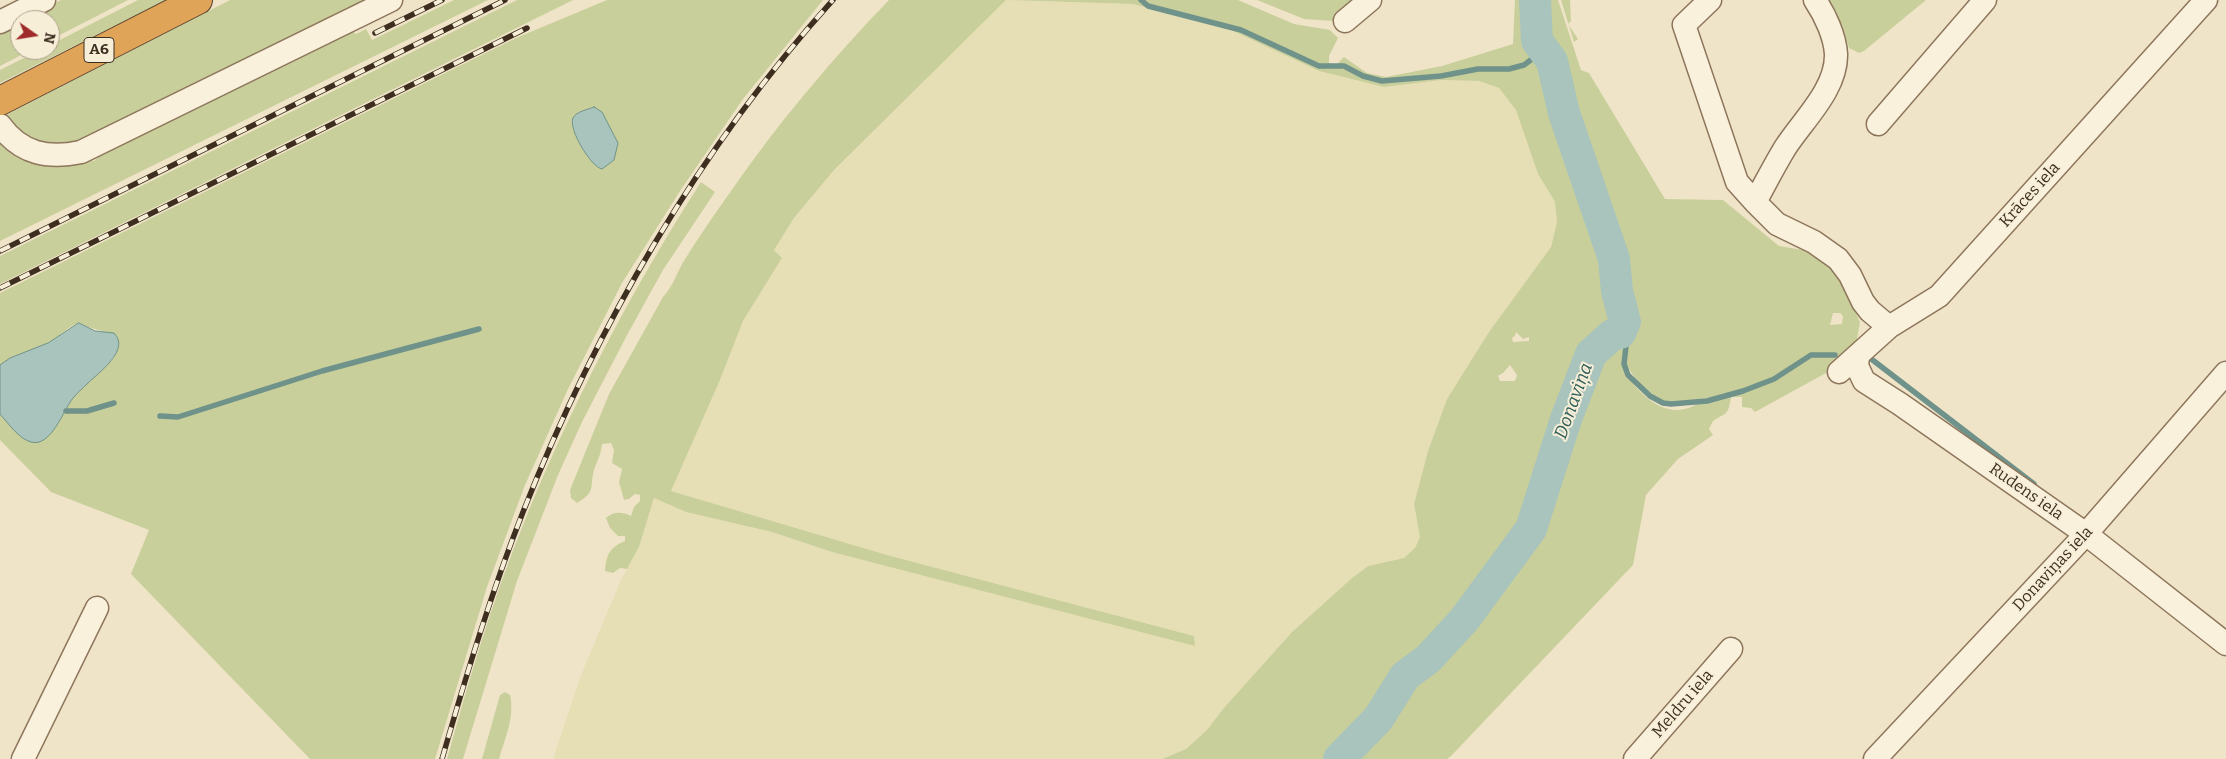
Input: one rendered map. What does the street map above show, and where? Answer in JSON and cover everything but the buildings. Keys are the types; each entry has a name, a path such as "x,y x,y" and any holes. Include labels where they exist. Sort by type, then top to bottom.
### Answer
{"highway":[{"name":"A6","path":"0,101 198,0"}],"street":[{"path":"0,22 44,0"},
{"path":"0,125 18,144 32,152 47,156 63,156 81,152 391,0"},
{"path":"1345,20 1370,0"},
{"path":"1710,0 1684,25 1737,182 1777,224 1814,242 1838,259 1850,275 1863,302 1870,311 1889,327"},
{"path":"1755,202 1786,147 1828,85 1833,71 1836,54 1832,36 1815,0"},
{"path":"1878,124 1985,0"},
{"name":"Krāces iela","path":"1839,372 1858,357 1871,342 1889,327 1939,296 2206,0"},
{"name":"Rudens iela","path":"1858,357 1857,366 1864,381 2086,534 2226,644"},
{"name":"Donaviņas iela","path":"1875,759 2086,534 2226,373"},
{"path":"23,759 97,608"},
{"name":"Meldru iela","path":"1635,759 1731,649"}],"shaded area":[{"path":"1006,0 1133,4 1231,30 1319,71 1384,87 1441,80 1479,81 1499,88 1516,110 1538,174 1555,202 1557,222 1551,247 1489,332 1447,399 1428,451 1414,504 1420,537 1415,548 1404,558 1368,566 1352,578 1292,632 1223,709 1207,730 1186,749 1162,759 553,759 581,675 621,580 639,547 654,498 686,512 772,532 832,552 1195,645 1194,636 887,555 671,491 720,380 743,321 782,258 774,250 794,218 834,170"}],"green space":[{"path":"61,0 128,0 60,35 60,10 41,10"},
{"path":"138,0 166,0 60,53 60,40"},
{"path":"230,0 378,0 87,142 37,146 4,116"},
{"path":"454,0 488,0 0,241 0,136 17,154 35,164 53,167 56,164 84,160 94,161 104,152 346,25 356,34 366,29 372,40"},
{"path":"517,0 573,0 0,284 0,256"},
{"path":"607,0 823,0 743,99 680,191 622,283 568,389 525,485 487,587 435,759 310,759 131,574 149,530 51,492 0,440 0,414 25,439 114,358 118,347 117,336 76,324 50,342 0,365 0,293 516,38"},
{"path":"889,0 1006,0 834,170 794,218 774,250 782,258 743,321 720,380 671,491 887,555 1194,636 1195,646 832,552 772,532 686,512 654,498 639,547 627,569 620,568 613,573 605,571 606,560 612,549 625,541 625,536 618,536 610,528 606,518 618,513 631,516 634,507 640,501 640,495 635,494 629,499 624,500 619,482 622,469 612,463 614,450 611,443 602,444 590,492 577,503 571,498 570,490 609,394 682,264 712,218 787,116 826,68"},
{"path":"1006,0 1238,0 1294,24 1330,30 1338,38 1329,56 1329,63 1336,65 1344,57 1367,73 1386,77 1442,66 1513,44 1515,0 1558,0 1581,70 1589,73 1665,199 1723,200 1779,246 1810,251 1838,274 1860,322 1855,351 1826,373 1755,412 1751,408 1742,407 1742,397 1731,397 1727,411 1724,415 1713,421 1709,429 1713,435 1678,459 1646,495 1633,565 1447,759 1162,759 1186,749 1207,730 1223,709 1292,632 1352,578 1368,566 1404,558 1415,548 1420,537 1414,504 1428,451 1447,399 1489,332 1551,247 1557,222 1555,202 1538,174 1516,110 1499,88 1479,81 1441,80 1384,87 1319,71 1231,30 1133,4","holes":["1602,214 1615,250 1619,284 1626,317 1624,319 1612,288 1610,258 1595,220","1833,313 1840,313 1843,316 1842,324 1830,325","1516,332 1523,339 1529,337 1529,341 1513,342 1512,338","1626,364 1642,386 1658,398 1672,402 1695,400 1697,404 1686,409 1675,410 1665,408 1656,404 1638,390 1624,372 1623,367","1510,365 1517,375 1515,381 1500,381 1498,376","1547,487 1555,494 1552,506 1543,509 1541,506"]},
{"path":"1257,0 1351,1 1334,21 1304,19"},
{"path":"1561,0 1570,0 1571,21 1568,24"},
{"path":"1829,0 1926,0 1864,51 1859,53 1849,48 1844,30"},
{"path":"10,25 10,60 12,60 0,66 0,30"},
{"path":"1569,25 1578,39 1574,42"},
{"path":"20,60 46,60 0,83 0,70"},
{"path":"701,182 715,192 663,270 582,422 558,475 517,581 463,759 447,759 491,612 512,554 561,436 604,349 650,265"},
{"path":"505,692 510,695 511,711 509,727 499,759 482,759 500,695"}],"water":[{"path":"594,107 602,112 618,143 614,160 602,169 597,167 587,155 577,138 572,123 573,118 577,114"},
{"path":"79,323 95,331 114,333 119,347 116,354 105,368 73,398 51,434 38,442 31,442 22,438 0,414 0,365 10,358 48,343"}],"waterway":[{"path":"1141,0 1148,6 1241,30 1319,66 1344,66 1363,76 1382,81 1441,76 1478,69 1509,69 1524,65 1544,50"},
{"name":"Donaviņa","path":"1339,759 1378,719 1405,676 1428,659 1464,620 1531,529 1566,419 1591,354 1612,335 1620,333 1625,322 1617,291 1614,259 1564,113 1552,61 1537,41 1535,0"},
{"path":"160,416 178,417 322,371 479,329"},
{"path":"1620,333 1626,346 1624,364 1628,375 1650,396 1663,403 1671,404 1707,401 1743,391 1774,379 1811,355 1835,355"},
{"path":"1870,358 2034,484"},
{"path":"66,411 87,411 114,403"}],"railway":[{"path":"375,33 442,0"},
{"path":"0,251 505,0"},
{"path":"442,759 500,573 523,512 583,375 655,242 695,179 738,117 784,57 833,0"},
{"path":"0,288 527,28"}]}
